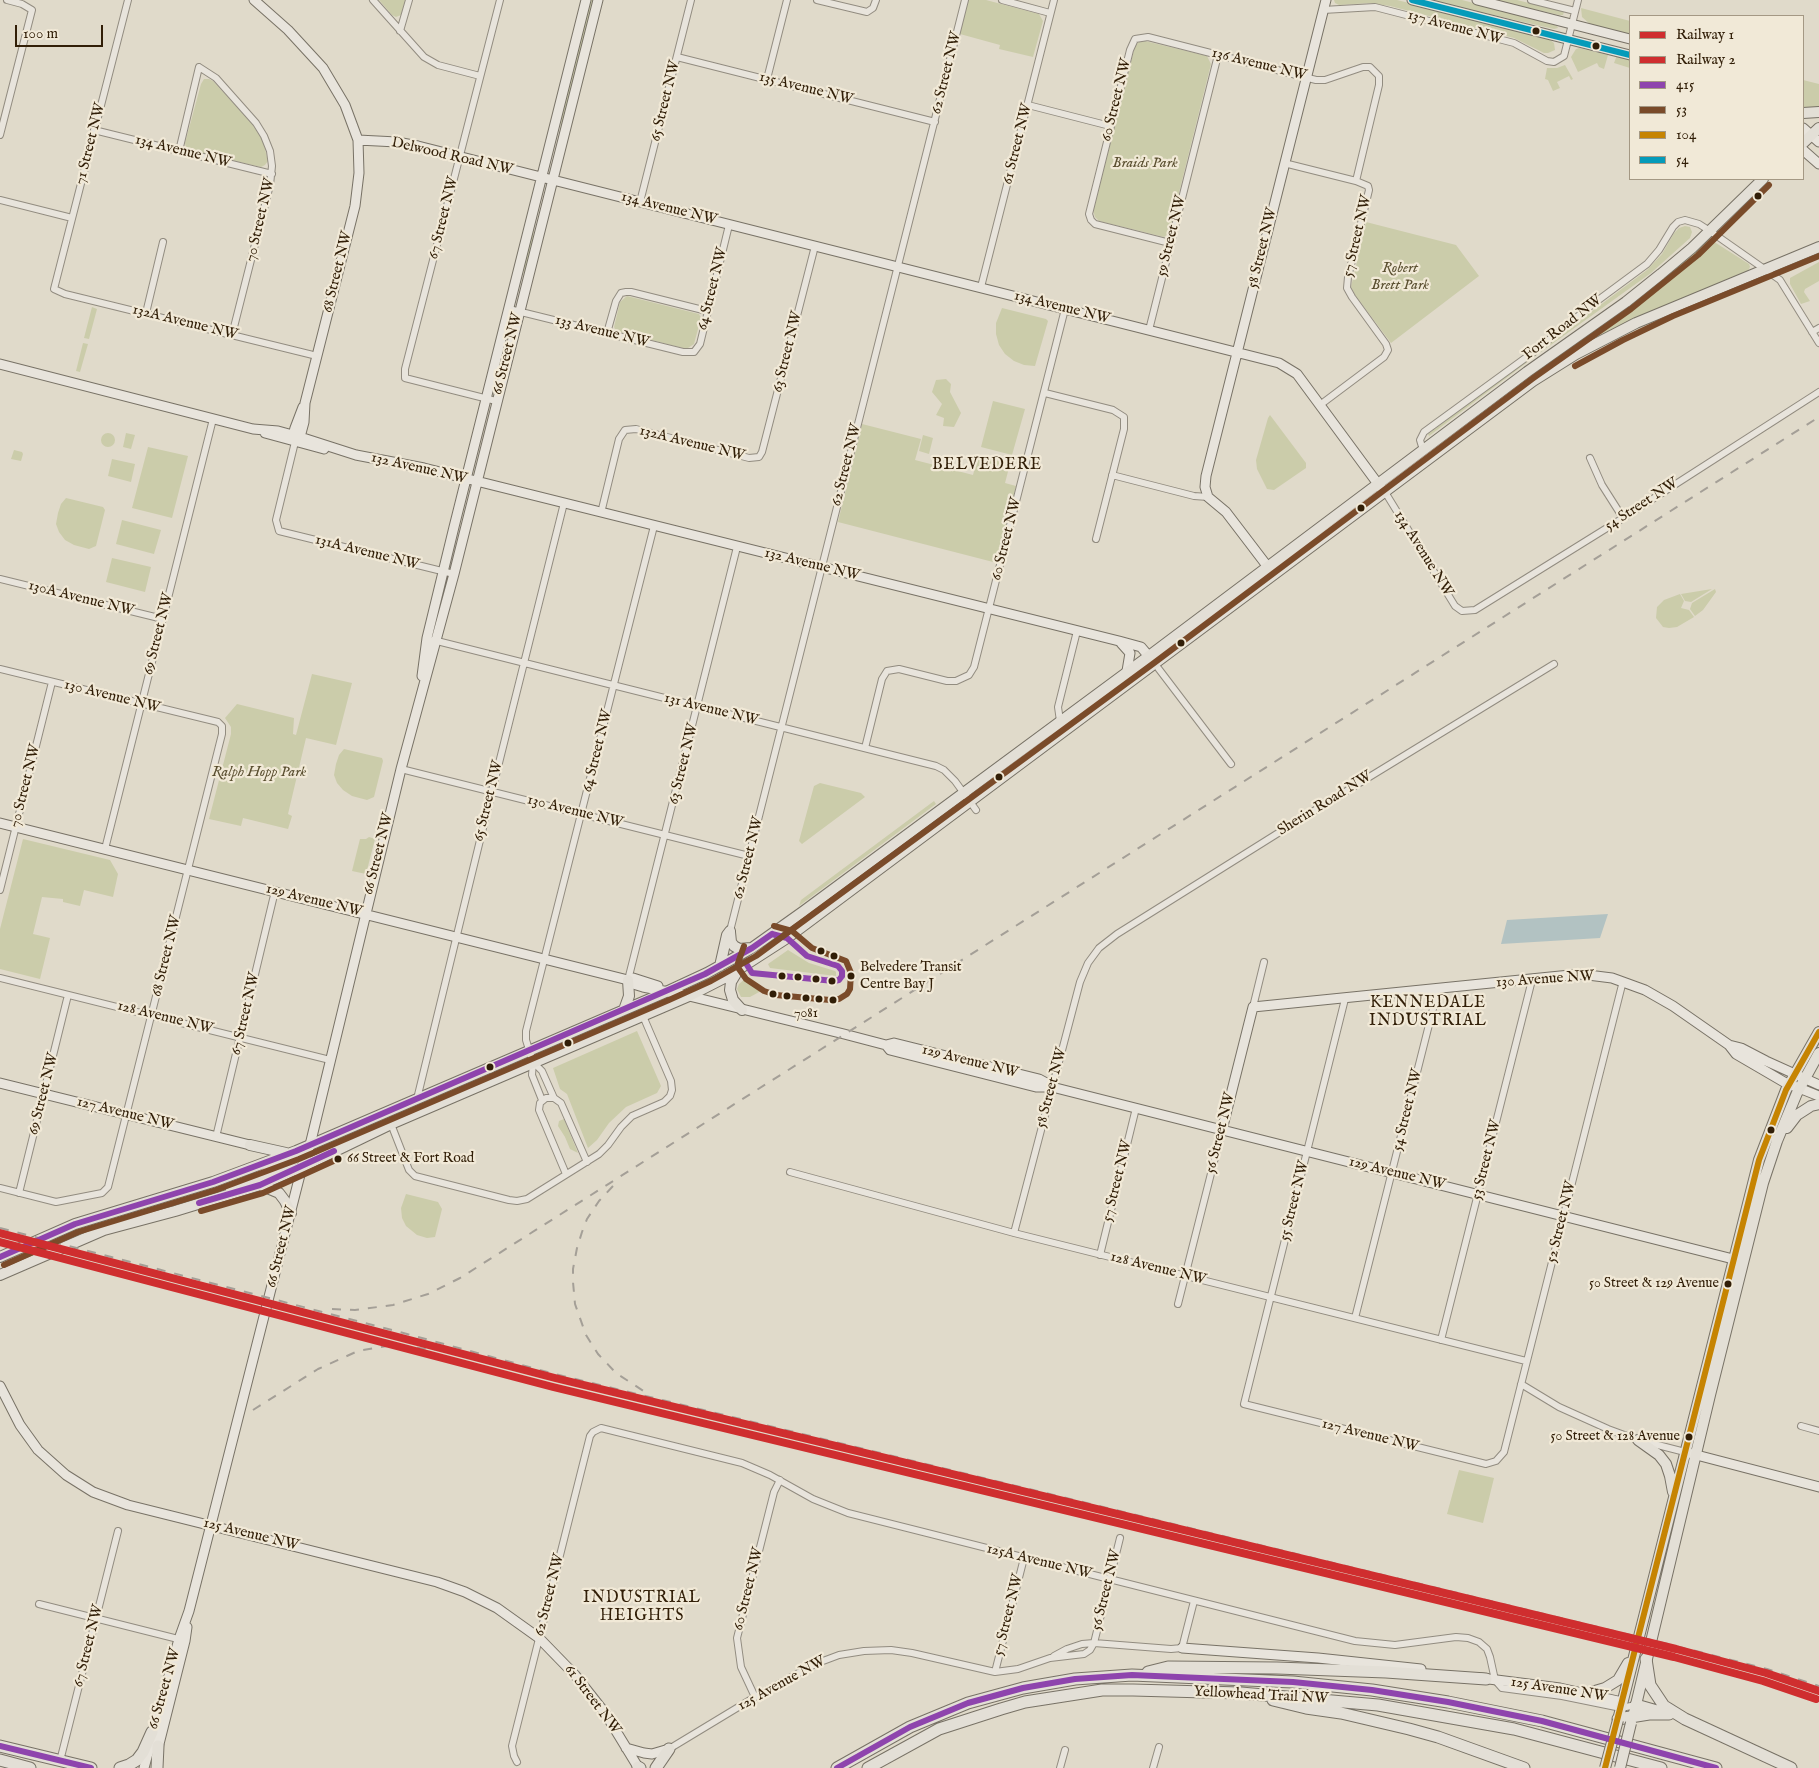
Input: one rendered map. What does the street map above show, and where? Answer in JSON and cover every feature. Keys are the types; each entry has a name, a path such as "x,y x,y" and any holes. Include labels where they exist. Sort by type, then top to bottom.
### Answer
{"highway":[{"path":"1646,1659 1650,1685 1664,1706 1685,1719 1791,1768"},
{"path":"1132,1676 1168,1668 1277,1668 1386,1672 1490,1679"},
{"name":"Yellowhead Trail NW","path":"838,1768 910,1727 977,1700 1023,1688 1075,1679 1132,1676 1293,1682 1372,1690 1448,1702 1542,1721 1716,1768"},
{"name":"Yellowhead Trail NW","path":"868,1768 939,1729 969,1718 1025,1702 1102,1690 1242,1693 1378,1705 1514,1729 1661,1768"},
{"path":"1242,1693 1409,1729 1524,1768"},
{"path":"1620,1712 1633,1715 1669,1714 1685,1719"},
{"path":"120,1768 137,1760 144,1752 152,1732"},
{"path":"0,1746 91,1768"},
{"path":"157,1768 158,1746"},
{"path":"656,1768 669,1749"},
{"path":"0,1760 30,1768"},
{"path":"1508,1762 1531,1768"}],"main road":[{"path":"1804,113 1819,112"},
{"path":"1804,142 1816,135"},
{"name":"Fort Road NW","path":"0,1276 104,1230 260,1185 391,1124 689,996 738,971 788,938 970,802 1270,571 1378,483 1527,372 1626,302 1662,274 1710,231 1760,180"},
{"name":"Fort Road NW","path":"1270,571 1385,492 1533,381 1576,354 1636,323 1819,247"},
{"path":"1527,372 1533,381"},
{"name":"Fort Road NW","path":"0,1257 75,1224 212,1182 310,1145 666,992 720,966 752,948 970,802 1060,721 1127,671 1152,660"},
{"path":"730,930 731,942 734,946 752,948"},
{"path":"720,966 727,935 730,930"},
{"path":"738,971 731,982 730,990 733,1000 742,1010"},
{"path":"624,1010 629,996 628,980"},
{"path":"1620,1768 1674,1545 1690,1453 1738,1260 1759,1160 1776,1114 1796,1081 1819,1032"},
{"path":"1738,1260 1796,1081 1819,1053"},
{"path":"1777,1141 1798,1115 1811,1106 1819,1104"},
{"path":"302,1167 316,1154 372,1124 389,1111"},
{"path":"251,1167 252,1154 250,1145 287,1153"},
{"path":"215,1198 295,1159 310,1145"},
{"path":"260,1185 279,1193 291,1213"},
{"path":"1638,1440 1659,1456 1666,1464 1674,1496"},
{"path":"1605,1768 1674,1496 1690,1453"},
{"path":"1588,1693 1605,1688 1618,1680 1634,1653"},
{"path":"1620,1712 1633,1715"}],"street":[{"path":"0,136 32,10 22,4 7,0"},
{"name":"71 Street NW","path":"54,289 128,0"},
{"path":"254,0 288,30 323,68 343,100 358,140"},
{"path":"373,0 424,57 438,64 480,76"},
{"path":"400,31 409,0"},
{"name":"67 Street NW","path":"486,399 405,378 405,369 500,0"},
{"name":"66 Street NW","path":"417,708 427,638 586,0"},
{"name":"66 Street NW","path":"153,1768 189,1611 302,1167 310,1145 364,914 417,708 437,641 598,0"},
{"name":"65 Street NW","path":"640,202 691,0"},
{"path":"767,79 787,0"},
{"path":"817,0 862,11 870,11 876,0"},
{"name":"62 Street NW","path":"730,930 965,0"},
{"path":"1002,0 1050,14"},
{"name":"61 Street NW","path":"981,287 1054,0"},
{"name":"58 Street NW","path":"1208,497 1205,487 1206,476 1326,0"},
{"name":"137 Avenue NW","path":"1412,0 1629,53"},
{"path":"1477,0 1629,39"},
{"path":"1532,0 1575,11"},
{"path":"1568,39 1578,0"},
{"name":"137 Avenue NW","path":"1323,10 1375,7 1514,43 1547,61 1554,62 1564,56 1568,39"},
{"name":"136 Avenue NW","path":"1135,39 1148,37 1306,77 1326,80 1363,67 1370,67 1379,76"},
{"name":"60 Street NW","path":"1135,39 1130,50 1090,206 1091,220 1103,226 1170,243"},
{"name":"59 Street NW","path":"1149,330 1218,55"},
{"name":"135 Avenue NW","path":"677,57 934,122"},
{"name":"70 Street NW","path":"179,151 199,67 216,78 261,129 270,151 272,174 232,335"},
{"name":"57 Street NW","path":"1320,404 1384,357 1388,350 1386,344 1352,298 1347,288 1369,190 1368,186 1356,181 1379,85 1379,76"},
{"path":"1028,105 1110,126"},
{"path":"1804,129 1816,135"},
{"name":"134 Avenue NW","path":"94,130 272,174"},
{"name":"Delwood Road NW","path":"358,140 408,144 543,178"},
{"name":"68 Street NW","path":"279,532 276,520 296,438 297,418 305,403 355,206 359,173 358,140"},
{"path":"1804,151 1819,164"},
{"path":"1284,163 1356,181"},
{"name":"134 Avenue NW","path":"543,178 1274,361 1289,368 1298,374 1385,492 1455,606 1462,611"},
{"path":"0,200 72,218"},
{"name":"Fort Road NW","path":"1423,450 1420,440 1424,432 1535,351 1652,260 1678,222 1692,221 1710,231"},
{"name":"64 Street NW","path":"694,352 700,344 729,225"},
{"path":"1710,231 1780,280 1819,343"},
{"path":"146,314 163,242"},
{"name":"63 Street NW","path":"759,457 762,452 815,246"},
{"name":"132A Avenue NW","path":"54,289 65,294 317,356"},
{"path":"607,333 616,301 621,293 631,292 708,311"},
{"name":"133 Avenue NW","path":"510,309 683,352 694,352"},
{"name":"60 Street NW","path":"865,748 882,679 887,671 899,669 947,681 956,681 964,678 974,667 1065,309"},
{"path":"1812,332 1819,328"},
{"name":"132 Avenue NW","path":"0,364 178,408 253,429 278,431 340,450 418,466 1141,647 1230,764"},
{"name":"54 Street NW","path":"1462,611 1474,610 1484,605 1624,518 1819,392"},
{"path":"1045,393 1113,410 1124,417 1124,429 1096,539"},
{"path":"486,399 496,401"},
{"name":"69 Street NW","path":"105,849 213,418"},
{"name":"132A Avenue NW","path":"601,513 619,439 625,430 636,430 749,458 759,457"},
{"path":"1590,458 1602,485 1624,518"},
{"path":"1112,476 1194,496 1208,497 1226,512 1270,571"},
{"name":"65 Street NW","path":"417,1099 564,504"},
{"name":"64 Street NW","path":"533,1062 526,1040 526,1031 654,526"},
{"name":"131A Avenue NW","path":"279,532 454,574"},
{"name":"63 Street NW","path":"628,980 737,547"},
{"name":"130A Avenue NW","path":"0,579 163,619"},
{"path":"1060,721 1059,703 1077,630"},
{"name":"131 Avenue NW","path":"427,638 936,766 944,770 955,781 970,802"},
{"path":"1119,641 1130,653 1127,671"},
{"name":"Sherin Road NW","path":"1099,948 1112,937 1292,824 1554,664"},
{"name":"130 Avenue NW","path":"0,669 218,722 222,726"},
{"name":"70 Street NW","path":"0,890 52,682"},
{"name":"68 Street NW","path":"19,1193 56,1202 102,1194 109,1185 222,734 222,726"},
{"name":"130 Avenue NW","path":"401,769 749,856"},
{"name":"129 Avenue NW","path":"0,823 456,936 628,980 633,984 886,1045 894,1043 1039,1079 1052,1087 1738,1260"},
{"name":"67 Street NW","path":"216,1136 275,891"},
{"name":"58 Street NW","path":"1014,1233 1082,975 1099,948"},
{"name":"56 Street NW","path":"1178,1304 1264,962"},
{"name":"130 Avenue NW","path":"1253,1007 1588,974 1623,981 1657,997 1728,1045 1736,1054 1761,1068 1772,1070 1796,1081"},
{"name":"128 Avenue NW","path":"0,978 330,1060"},
{"name":"53 Street NW","path":"1441,1340 1532,980"},
{"name":"52 Street NW","path":"1496,1461 1504,1452 1623,981"},
{"name":"54 Street NW","path":"1355,1318 1438,989"},
{"name":"69 Street NW","path":"19,1193 68,995"},
{"name":"55 Street NW","path":"1244,1404 1345,999"},
{"path":"391,1124 409,1170 419,1178 517,1201 532,1196 604,1150 626,1120 639,1112 664,1102 670,1096 672,1090 671,1081 643,1016"},
{"name":"130 Avenue NW","path":"1728,1045 1741,1048 1766,1061 1796,1081"},
{"path":"533,1062 542,1071 554,1098 561,1104 587,1162"},
{"path":"533,1062 532,1075 542,1100"},
{"path":"1796,1081 1819,1085"},
{"path":"1796,1081 1819,1096"},
{"name":"127 Avenue NW","path":"0,1083 250,1145"},
{"path":"554,1098 542,1100 539,1106 540,1114 566,1174"},
{"name":"57 Street NW","path":"1100,1255 1136,1108"},
{"name":"128 Avenue NW","path":"790,1172 1014,1233 1526,1362"},
{"path":"0,1188 19,1193"},
{"path":"1521,1384 1571,1413 1608,1430 1638,1440 1819,1487"},
{"name":"125 Avenue NW","path":"0,1386 30,1440 46,1458 71,1478 93,1492 117,1502 449,1586 497,1608 539,1638"},
{"name":"127 Avenue NW","path":"1244,1404 1470,1461 1486,1464 1496,1461"},
{"path":"1801,1426 1819,1431"},
{"name":"125A Avenue NW","path":"597,1429 605,1428 748,1465 780,1480 813,1499 848,1512 1370,1644 1396,1645 1456,1637 1468,1638 1479,1642 1487,1649 1490,1657 1490,1679"},
{"name":"62 Street NW","path":"517,1762 512,1746 590,1436 597,1429"},
{"name":"60 Street NW","path":"755,1697 741,1667 737,1638 774,1492 780,1480"},
{"name":"67 Street NW","path":"60,1761 118,1531"},
{"name":"56 Street NW","path":"1094,1643 1120,1538"},
{"name":"57 Street NW","path":"995,1672 1024,1558"},
{"path":"1182,1648 1194,1601"},
{"path":"39,1604 182,1640"},
{"name":"61 Street NW","path":"539,1638 575,1675 591,1695 639,1768"},
{"name":"66 Street NW","path":"144,1768 152,1732 182,1640"},
{"path":"1094,1643 1318,1658 1490,1679"},
{"name":"125 Avenue NW","path":"669,1749 755,1697 828,1658 864,1650 891,1650 995,1672 1018,1669 1050,1658 1084,1654 1090,1650 1094,1643"},
{"name":"125 Avenue NW","path":"1490,1679 1588,1693 1620,1712"},
{"name":"125 Avenue NW","path":"1490,1679 1499,1687 1505,1689 1562,1696 1620,1712"},
{"path":"1154,1768 1159,1747"},
{"path":"626,1748 652,1754 669,1749"},
{"path":"1060,1768 1065,1750"}],"green space":[{"path":"379,0 405,0 401,15 396,17 392,15"},
{"path":"591,0 594,0 559,137 562,116"},
{"path":"968,0 986,0 1039,14 1043,21 1033,57 999,49 1000,45 960,34"},
{"path":"1334,0 1397,0 1546,37 1554,43 1555,50 1544,53 1514,38 1390,6 1370,3 1339,5"},
{"path":"1428,0 1462,0 1544,21 1558,28 1554,29"},
{"path":"1493,0 1517,0 1564,12 1563,15 1559,15"},
{"path":"1581,8 1629,21 1629,35 1591,25 1582,17"},
{"name":"Braids Park","path":"1145,41 1207,56 1211,64 1169,233 1164,237 1099,221 1095,217 1093,210 1135,46 1139,42"},
{"path":"1579,48 1608,55 1604,69 1599,67 1597,63 1578,72 1571,57 1576,49"},
{"path":"1617,55 1629,59 1629,68 1614,63"},
{"path":"1565,65 1573,79 1571,80 1569,76 1557,82 1560,88 1553,91 1548,80 1545,79 1547,68 1557,68"},
{"path":"204,79 213,81 253,125 263,141 268,161 265,165 261,167 186,148 185,143"},
{"path":"1804,80 1819,84 1819,109 1804,110"},
{"name":"Robert Brett Park","path":"1366,222 1456,245 1479,276 1391,343 1351,287"},
{"path":"534,223 533,243 523,278 526,258"},
{"path":"1690,227 1692,232 1690,238 1651,273 1429,436 1428,434 1647,270 1662,254 1674,233 1679,228"},
{"path":"1708,238 1749,264 1750,267 1747,273 1620,326 1539,373 1538,371"},
{"path":"1819,262 1819,281 1805,289 1804,292 1810,301 1801,304 1790,284 1790,278"},
{"path":"627,296 699,314 701,318 694,344 688,348 683,348 616,331 614,327 620,302"},
{"path":"92,307 97,309 89,339 84,338"},
{"path":"1002,308 1048,321 1035,366 1024,365 1014,361 1005,354 999,345 996,323"},
{"path":"83,343 88,344 80,372 76,371"},
{"path":"946,379 951,384 950,392 961,413 954,427 943,426 944,418 936,415 942,404 932,392 936,380"},
{"path":"993,401 1025,409 1012,455 981,447"},
{"path":"1270,415 1306,463 1306,468 1274,490 1267,489 1257,469 1256,460"},
{"path":"862,424 921,439 915,460 973,475 978,456 1010,464 1005,483 1016,486 997,563 838,522"},
{"path":"108,433 113,435 115,440 113,445 108,447 103,445 101,440 103,435"},
{"path":"126,433 135,435 131,449 123,447"},
{"path":"923,435 933,438 929,454 919,451"},
{"path":"148,447 188,456 172,518 132,508"},
{"path":"14,450 22,452 21,461 11,459"},
{"path":"112,459 135,464 131,482 108,476"},
{"path":"66,498 103,507 105,510 96,546 89,549 74,545 65,540 59,532 56,524 58,513 61,504"},
{"path":"122,520 161,530 154,554 116,544"},
{"path":"112,558 151,567 145,592 106,582"},
{"path":"1712,589 1691,602 1685,601 1681,594"},
{"path":"1715,589 1716,592 1703,610 1695,616 1690,609 1692,603"},
{"path":"1680,594 1684,601 1681,608 1689,610 1694,617 1677,627 1663,627 1656,618 1657,607 1664,600"},
{"name":"Ralph Hopp Park","path":"312,674 352,683 336,745 306,738 288,814 292,816 288,829 243,818 241,826 209,819 231,734 231,727 225,718 237,704 294,718 293,734 296,735"},
{"path":"344,749 382,758 383,761 374,797 367,800 352,796 337,783 334,775 336,764 339,755"},
{"path":"820,783 861,793 865,797 802,844 799,841 814,786"},
{"path":"934,801 936,804 799,906 801,900"},
{"path":"369,837 375,839 366,874 352,871 360,839"},
{"path":"23,839 110,860 118,874 113,897 84,890 80,906 63,902 63,899 42,897 33,934 50,938 40,979 0,969 0,929"},
{"path":"788,950 809,963 835,971 836,976 770,968 768,964"},
{"path":"746,978 761,987 761,991 750,997 741,997 737,989 739,984"},
{"path":"637,1031 661,1086 657,1093 626,1107 609,1123 597,1140 588,1148 567,1094 560,1089 553,1068"},
{"path":"564,1119 578,1153 570,1149 558,1126 559,1121"},
{"path":"406,1194 438,1202 442,1209 435,1237 427,1238 417,1235 406,1226 402,1218 401,1208"},
{"path":"1459,1470 1494,1478 1483,1523 1447,1514"}],"shaded area":[{"path":"1608,914 1600,938 1501,944 1507,920"}],"railway":[{"path":"332,1309 355,1310 393,1305 428,1294 460,1278 1819,417"},
{"path":"613,1186 599,1201 587,1219 582,1232 573,1269 575,1304 586,1335 598,1354 616,1373 645,1392"},
{"path":"0,1228 555,1374 1676,1646 1767,1669 1819,1686"},
{"path":"253,1410 318,1369 358,1351 387,1346 435,1350"}],"rail line":[{"name":"1","path":"0,1233 555,1378 1676,1649 1766,1673 1819,1691"},
{"name":"2","path":"0,1242 553,1387 1674,1657 1763,1681 1816,1699"}],"transit line":[{"name":"54","path":"1412,0 1629,55"},
{"name":"53","path":"4,1265 78,1232 216,1190 299,1159 669,1000 711,981 756,956 1154,663 1532,379 1631,309 1698,255 1769,185"},
{"name":"53","path":"1575,366 1673,316 1819,256"},
{"name":"53","path":"744,946 738,963 739,969 746,979 764,991 776,995 830,1000 839,999 847,994 850,989 851,973 846,961 812,948 792,931 774,926"},
{"name":"415","path":"772,934 787,938 807,956 838,966 842,971 842,976"},
{"name":"415","path":"0,1257 75,1224 213,1182 296,1151 705,974 752,948 772,934"},
{"name":"415","path":"747,965 752,973 834,981 839,980 842,976"},
{"name":"104","path":"1605,1768 1759,1160 1786,1090 1819,1032"},
{"name":"415","path":"199,1203 260,1185 334,1151"},
{"name":"53","path":"201,1211 263,1193 338,1159"},
{"name":"415","path":"837,1768 910,1727 968,1703 1023,1688 1075,1679 1132,1675 1293,1682 1372,1690 1448,1702 1542,1721 1716,1768"},
{"name":"415","path":"0,1746 91,1768"}],"place":[{"name":"Belvedere Transit Centre Bay J","path":"851,976"},
{"name":"7081","path":"806,998"},
{"name":"66 Street & Fort Road","path":"338,1159"},
{"name":"50 Street & 129 Avenue","path":"1728,1284"},
{"name":"50 Street & 128 Avenue","path":"1689,1437"}],"district":[{"name":"BELVEDERE","path":"987,466"},
{"name":"KENNEDALE INDUSTRIAL","path":"1428,1013"},
{"name":"INDUSTRIAL HEIGHTS","path":"642,1608"}]}
